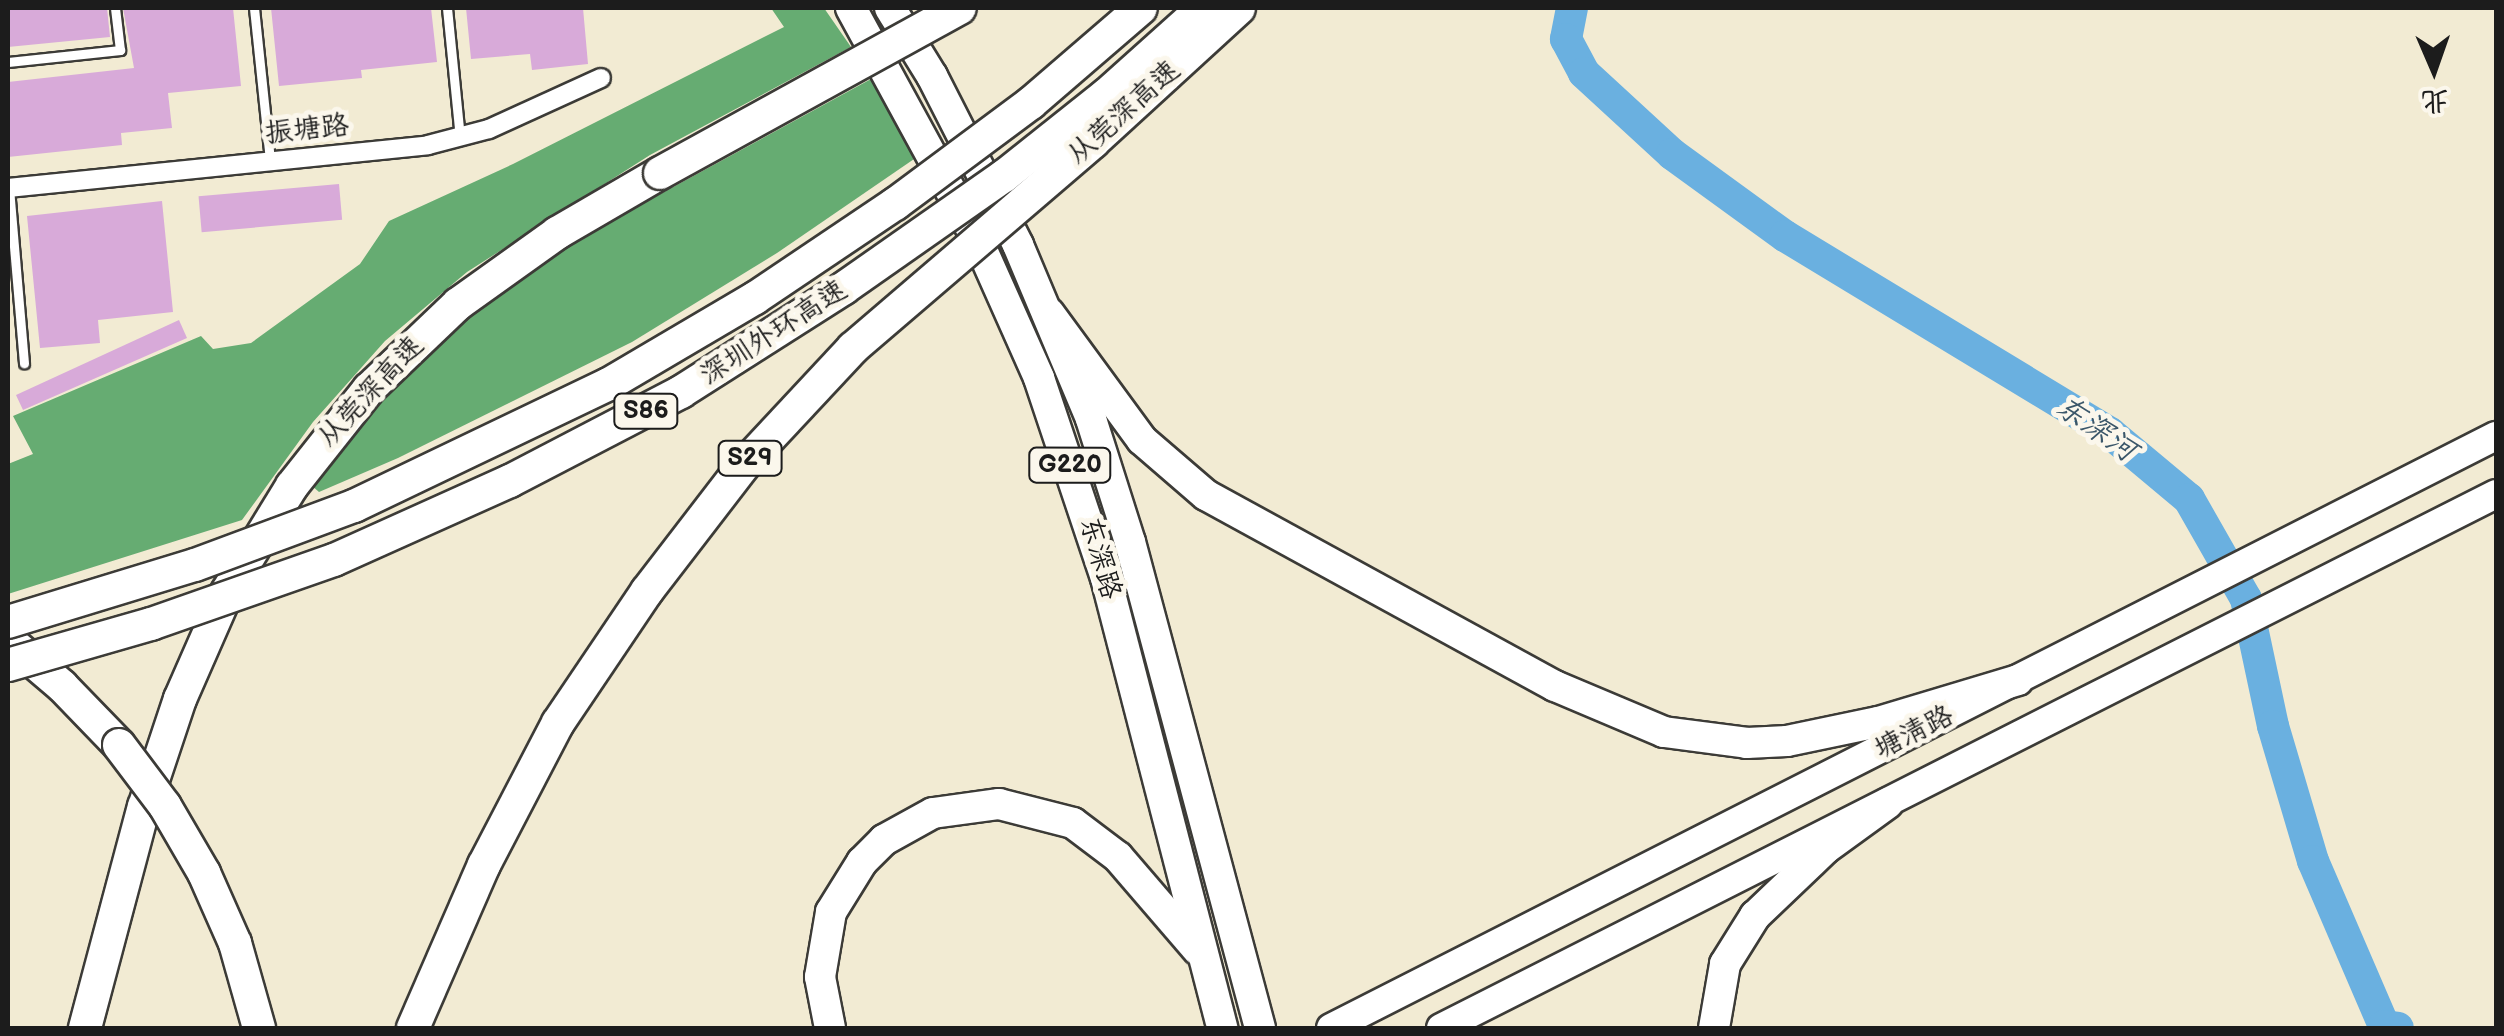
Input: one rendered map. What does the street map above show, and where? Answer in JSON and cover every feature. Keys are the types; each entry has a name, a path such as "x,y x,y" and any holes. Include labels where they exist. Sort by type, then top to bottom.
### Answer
{"highway":[{"name":"东深路","path":"851,8 980,243 1039,378 1106,578 1222,1028"},
{"name":"东深路","path":"890,8 976,158 1048,312 1091,419 1130,542 1260,1028"},
{"name":"从莞深高速","path":"85,1028 144,807 180,699 227,592 292,486 360,400 427,331 525,255 660,173 960,8"},
{"name":"深圳外环高速","path":"8,622 213,559 354,506 609,384 754,298 894,204 1031,103 1141,8"},
{"name":"深圳外环高速","path":"8,665 182,614 334,560 495,488 681,392 791,324 991,185 1106,95 1203,8"},
{"name":"从莞深高速","path":"413,1028 484,865 558,723 647,591 744,465 853,348 1093,142 1239,8"},
{"path":"1048,312 1142,440 1206,496 1556,686 1664,732 1708,740 1787,741 1878,722 2018,680"},
{"path":"8,640 62,686 119,745 164,806 204,873 235,943 259,1028"},
{"path":"1714,1028 1726,964 1755,916 1825,849 1888,802"},
{"path":"830,1028 820,978 831,912 862,862 884,840 933,813 999,804 1073,823 1118,857 1204,956"}],"main road":[{"name":"塘清路","path":"1330,1028 2496,436"},
{"name":"塘清路","path":"1442,1028 2496,494"}],"street":[{"name":"振塘路","path":"8,188 460,138 600,78"}],"lane":[{"path":"8,62 120,50 115,8"},
{"path":"254,8 270,161"},
{"path":"447,8 460,138"},
{"path":"8,188 24,363"}],"green space":[{"path":"771,8 824,8 851,47 650,155 467,272 385,341 313,422 242,520 8,594 8,464 33,454 13,416 201,336 213,349 251,343 360,264 389,221 513,164 784,27"},
{"path":"871,79 917,157 777,253 632,342 398,458 319,492 311,485 394,385 459,323 565,246"}],"building":[{"path":"8,8 107,8 110,37 8,47"},
{"path":"123,8 233,8 241,86 168,93 172,128 121,133 122,145 8,157 8,82 134,68"},
{"path":"271,8 431,8 437,62 361,70 362,78 279,86"},
{"path":"466,8 583,8 588,64 532,70 530,54 471,59"},
{"path":"339,184 342,220 202,232 199,196"},
{"path":"162,201 173,312 98,320 100,343 40,348 27,216"},
{"path":"179,320 187,338 23,410 16,395"}],"waterway":[{"name":"东深河","path":"1572,8 1566,39 1584,73 1672,154 1785,236 2110,433 2189,499 2246,599 2273,726 2313,861 2384,1026 2398,1028"}]}
